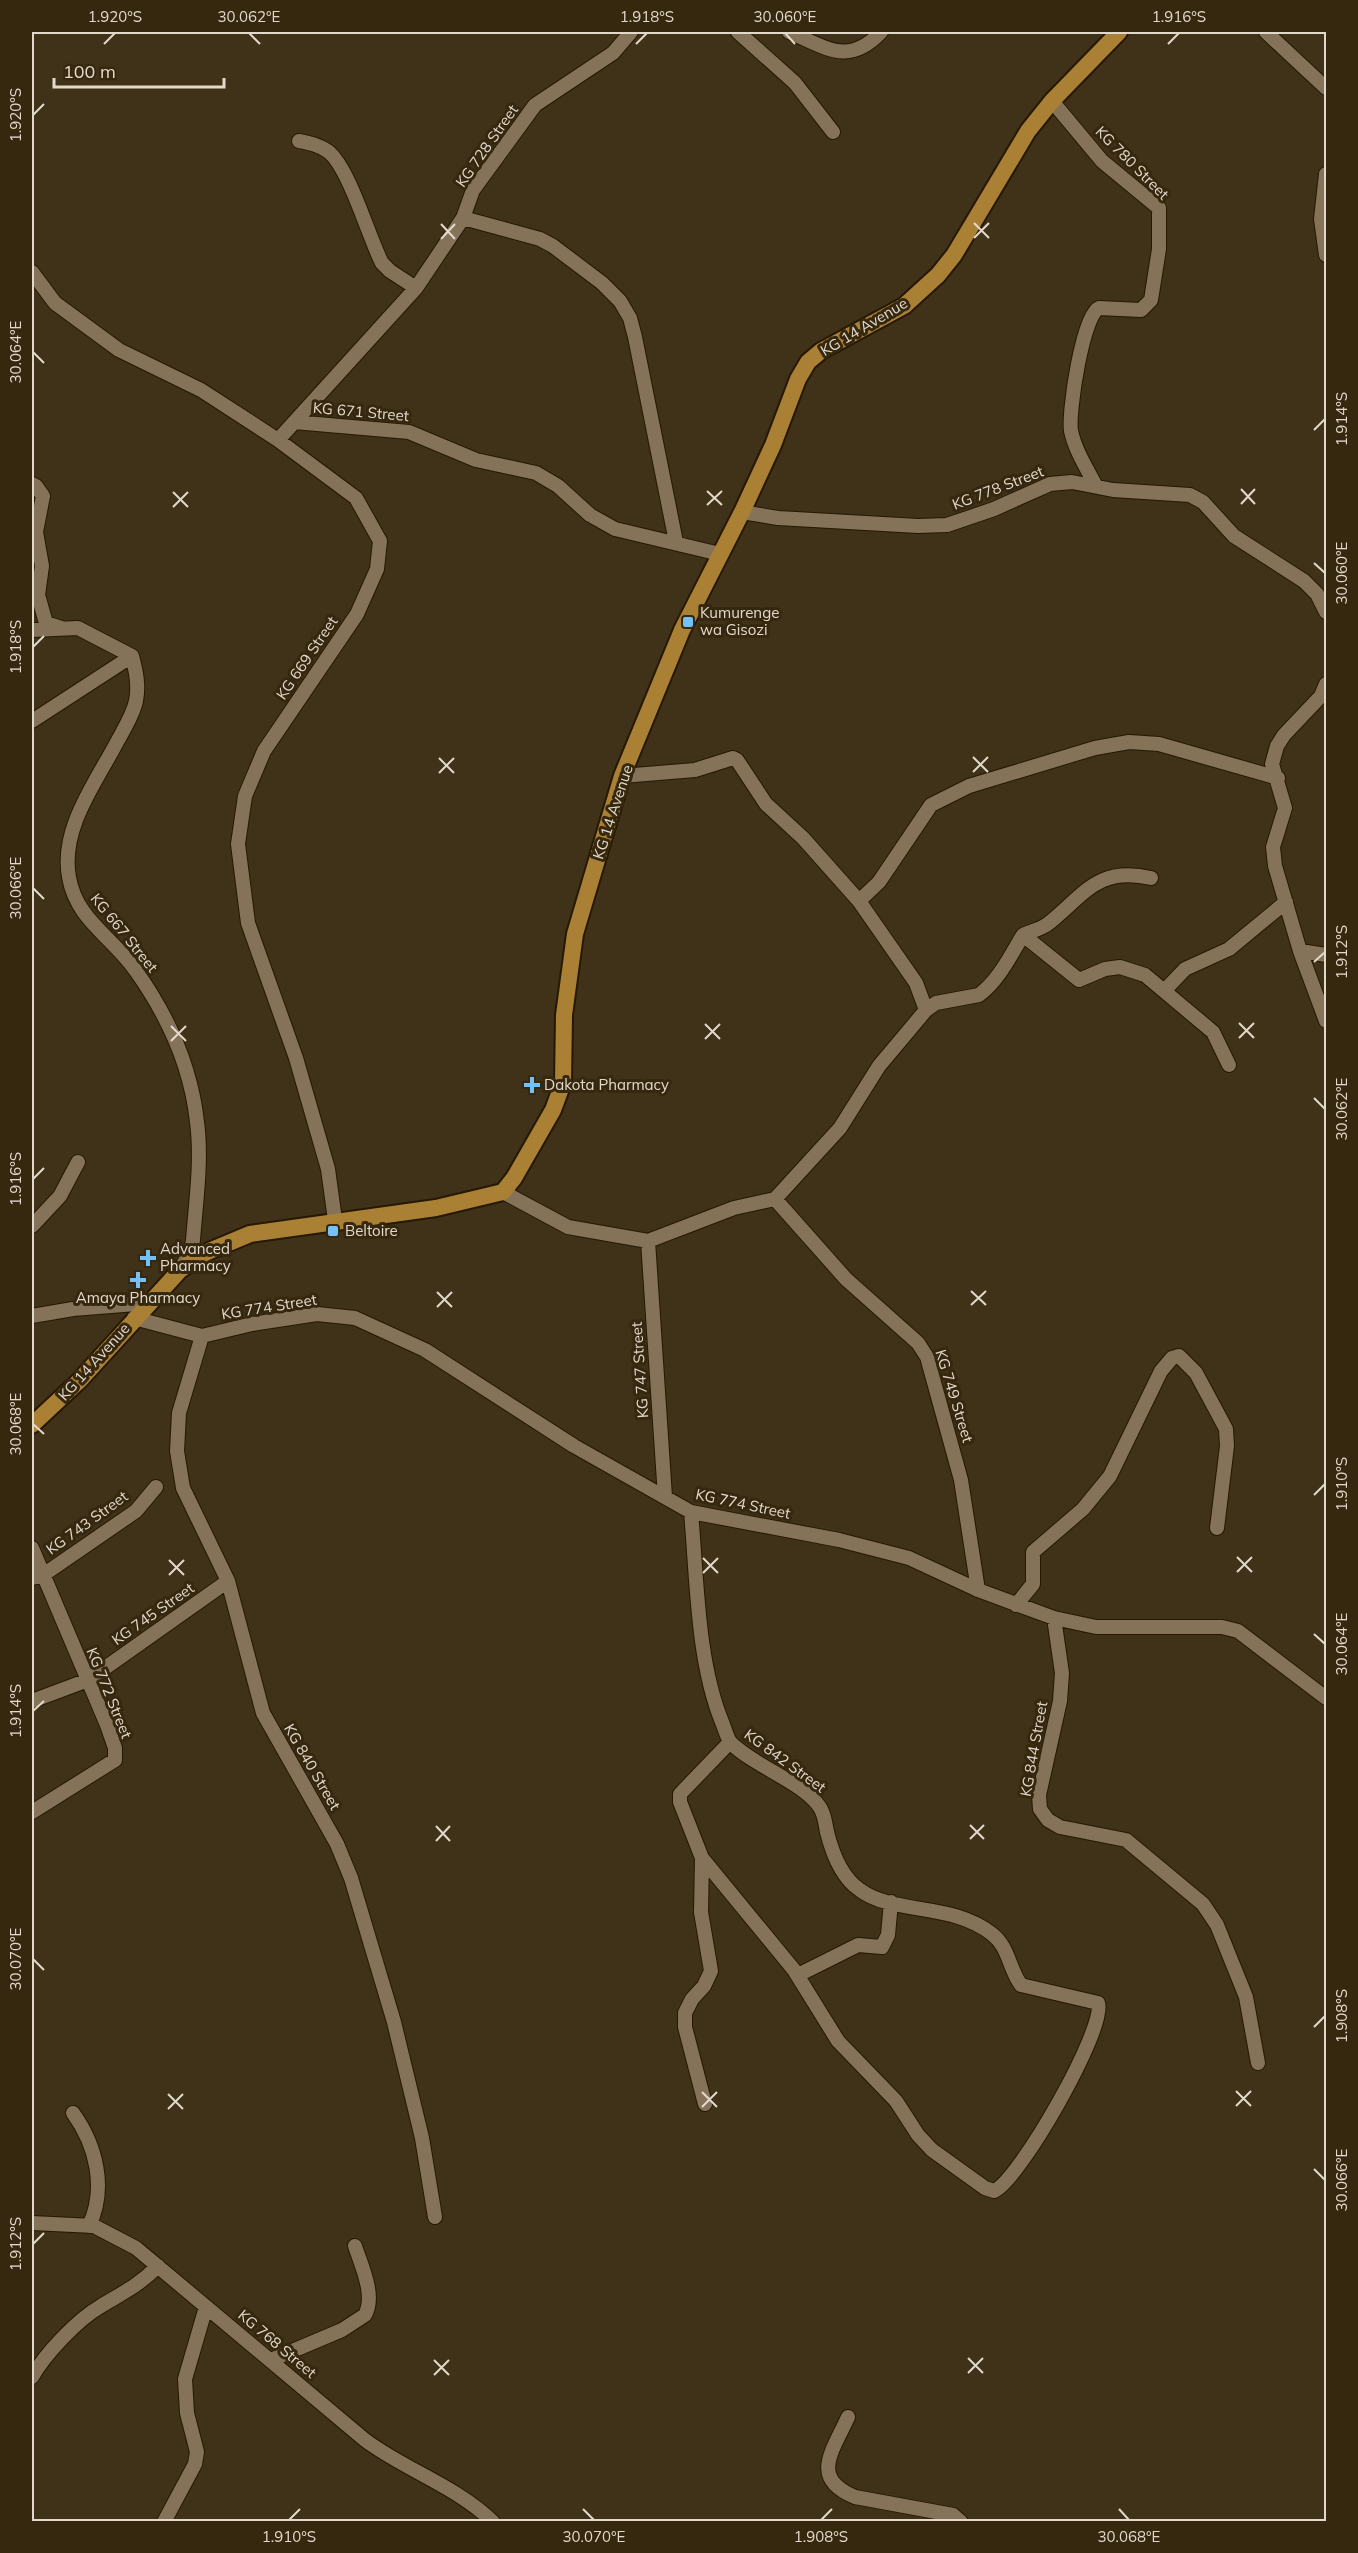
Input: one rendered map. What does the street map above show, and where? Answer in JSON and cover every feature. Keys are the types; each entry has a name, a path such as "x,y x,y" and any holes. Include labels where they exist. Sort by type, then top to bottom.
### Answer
{"main road":[{"name":"KG 14 Avenue","path":"32,1425 79,1381 180,1270 207,1252 250,1234 436,1208 503,1192 537,1140 553,1110 562,1083 565,1005 575,934 622,776 682,630 773,445 798,379 808,362 821,351 904,306 938,274 954,255 1023,140 1052,101 1119,32"}],"street":[{"name":"KG 728 Street","path":"278,440 416,288 464,218 473,190 535,105 613,53 631,32"},
{"path":"738,32 795,83 833,132"},
{"path":"789,32 831,49 849,53 871,42 881,32"},
{"path":"1266,32 1326,88"},
{"name":"KG 780 Street","path":"1052,101 1102,161 1159,208 1161,217 1160,249 1151,300 1141,310 1099,309 1090,316 1074,381 1071,430 1096,486"},
{"path":"299,141 318,145 331,154 341,169 382,263 416,288"},
{"path":"1326,174 1321,219 1326,255"},
{"path":"464,218 540,239 602,282 620,301 630,318 635,337 676,542"},
{"name":"KG 669 Street","path":"32,272 55,303 119,350 201,390 278,440 356,498 380,541 377,569 357,614 264,751 245,796 238,844 248,922 296,1058 328,1169 335,1221"},
{"name":"KG 671 Street","path":"294,422 410,432 424,436 476,460 536,473 558,486 604,525 720,554"},
{"name":"KG 778 Street","path":"742,512 789,519 918,526 947,525 994,509 1050,484 1072,482 1142,493 1191,495 1203,502 1234,536 1304,581 1317,594 1326,612"},
{"path":"32,484 43,496 36,532 42,566 38,595 46,623 61,628 78,628 132,656 32,721"},
{"path":"32,630 78,628"},
{"name":"KG 667 Street","path":"132,656 137,673 136,703 129,721 77,817 70,841 69,877 78,907 132,965 164,1016 187,1072 198,1122 198,1172 193,1240 191,1250 180,1270"},
{"path":"1326,684 1321,696 1277,746 1272,764 1285,808 1273,847 1300,951 1326,1021"},
{"path":"859,901 879,882 931,805 969,786 1083,752 1129,742 1159,744 1278,778"},
{"path":"622,776 695,770 733,758 741,764 745,776 766,804 803,838 859,901 916,983 926,1010"},
{"path":"503,1192 568,1227 648,1241 734,1208 775,1199 840,1128 879,1066 926,1010 936,1003 979,995 997,978 1023,935 1047,925 1094,883 1135,874 1151,878"},
{"path":"1165,990 1185,969 1229,949 1286,902"},
{"path":"1023,935 1079,980 1105,969 1120,967 1144,975 1165,990 1213,1032 1229,1065"},
{"path":"1300,951 1326,955"},
{"path":"32,1226 60,1196 78,1162"},
{"name":"KG 749 Street","path":"775,1199 846,1279 918,1343 927,1357 961,1480 978,1590"},
{"name":"KG 747 Street","path":"648,1241 665,1497"},
{"path":"32,1316 73,1309 149,1303"},
{"name":"KG 774 Street","path":"134,1318 202,1336 252,1324 317,1314 355,1318 425,1350 574,1446 691,1512 839,1540 909,1558 978,1590 1054,1618 1096,1627 1222,1627 1238,1631 1258,1643 1326,1697"},
{"name":"KG 840 Street","path":"202,1336 179,1413 177,1451 183,1488 228,1581 263,1713 337,1844 351,1878 394,2022 422,2138 435,2217"},
{"path":"1016,1605 1033,1584 1033,1552 1083,1509 1110,1476 1161,1371 1172,1358 1179,1356 1196,1373 1226,1430 1227,1446 1217,1528"},
{"name":"KG 743 Street","path":"37,1577 136,1511 156,1487"},
{"name":"KG 842 Street","path":"691,1512 707,1674 713,1702 730,1742 813,1799 825,1817 834,1855 849,1879 860,1890 891,1902 943,1911 968,1920 993,1934 1005,1949 1021,1984 1098,2003 1099,2020 1063,2096 1013,2173 1000,2189 994,2191 932,2150 918,2135 896,2100 838,2041 798,1975"},
{"name":"KG 772 Street","path":"32,1548 37,1577 88,1680 115,1748 115,1760 32,1812"},
{"name":"KG 745 Street","path":"32,1701 88,1680 228,1581"},
{"name":"KG 844 Street","path":"1054,1618 1062,1673 1060,1701 1039,1795 1040,1809 1048,1820 1060,1827 1126,1840 1203,1904 1217,1924 1246,1996 1258,2063"},
{"path":"730,1742 680,1794 680,1802 702,1857 798,1975 858,1945 882,1947 888,1935 891,1902"},
{"path":"702,1857 701,1912 711,1971 704,1986 692,1999 685,2013 685,2027 705,2104"},
{"path":"73,2113 89,2139 96,2163 94,2206 89,2226"},
{"name":"KG 768 Street","path":"32,2223 89,2226 113,2234 158,2266 390,2458 469,2501 492,2522"},
{"path":"271,2360 342,2330 365,2315 369,2300 366,2281 355,2246"},
{"path":"32,2377 53,2349 92,2313 127,2293 158,2266"},
{"path":"166,2521 196,2458 195,2440 187,2413 185,2379 206,2307"},
{"path":"848,2417 826,2469 829,2479 840,2491 855,2497 953,2515 961,2522"}],"place":[{"name":"Kumurenge wa Gisozi","path":"688,622"},
{"name":"Dakota Pharmacy","path":"532,1085"},
{"name":"Beltoire","path":"333,1231"},
{"name":"Advanced Pharmacy","path":"148,1258"},
{"name":"Amaya Pharmacy","path":"138,1280"}]}
